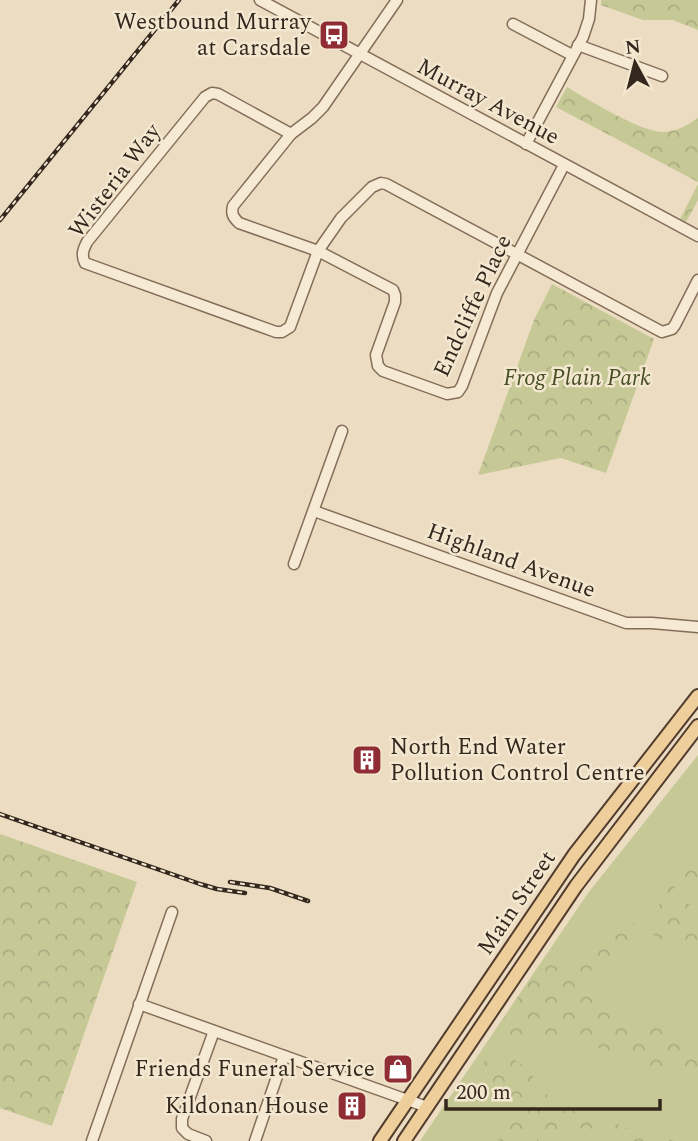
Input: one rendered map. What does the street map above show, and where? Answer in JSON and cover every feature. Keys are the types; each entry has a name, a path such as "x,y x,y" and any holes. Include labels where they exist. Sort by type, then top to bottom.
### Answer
{"main road":[{"name":"Main Street","path":"380,1141 574,855 698,696"},
{"name":"Main Street","path":"404,1141 591,864 698,726"}],"street":[{"name":"Murray Avenue","path":"260,0 698,236"},
{"path":"397,0 323,107 291,134 233,206 233,217 239,223 318,251 341,218 372,187 381,183 662,332 672,329 698,280"},
{"path":"526,144 583,37 591,0"},
{"path":"513,24 572,55"},
{"path":"578,45 662,76"},
{"name":"Wisteria Way","path":"291,134 218,94 209,94 87,242 82,258 89,265 282,332 290,327 318,251"},
{"name":"Endcliffe Place","path":"318,251 388,287 396,295 396,302 376,355 378,366 383,371 447,394 458,392 497,293 564,165"},
{"path":"294,564 342,431"},
{"name":"Highland Avenue","path":"314,511 626,623 698,627"},
{"path":"92,1141 172,912"},
{"path":"139,1004 427,1107"},
{"path":"206,1141 188,1135 182,1128 182,1119 214,1031"},
{"path":"255,1141 284,1056"}],"green space":[{"path":"601,0 698,0 698,30 673,20 643,20 601,5"},
{"path":"567,87 614,114 652,130 672,131 698,118 698,182 556,107"},
{"path":"698,184 698,200 686,222 680,219"},
{"name":"Frog Plain Park","path":"552,284 654,339 606,473 561,458 478,475 534,320"},
{"path":"698,755 698,1141 420,1141 588,893"},
{"path":"0,834 137,882 52,1126 0,1108"},
{"path":"698,853 698,877 676,885 673,893 674,899 693,905 692,913 698,915 698,944 670,944 652,934 650,916 658,909 664,883 682,869 685,861"},
{"path":"631,922 640,926 642,935 620,956 599,962 584,981 585,991 595,1004 622,1019 648,1023 698,1039 698,1083 583,1041 509,1036 488,1041 540,964 557,966 572,959 585,945 603,934 617,933"},
{"path":"489,1055 508,1058 523,1065 543,1093 632,1130 675,1141 634,1141 608,1130 581,1128 566,1130 553,1141 537,1141 531,1128 522,1132 519,1141 498,1141 508,1121 510,1110 506,1097 475,1077"}],"railway":[{"path":"0,220 179,0"},
{"path":"0,814 200,884 245,893"},
{"path":"230,882 270,888 308,901"}],"place":[{"name":"Westbound Murray at Carsdale","path":"334,35"},
{"name":"North End Water Pollution Control Centre","path":"367,760"},
{"name":"Friends Funeral Service","path":"398,1069"},
{"name":"Kildonan House","path":"352,1106"}]}
